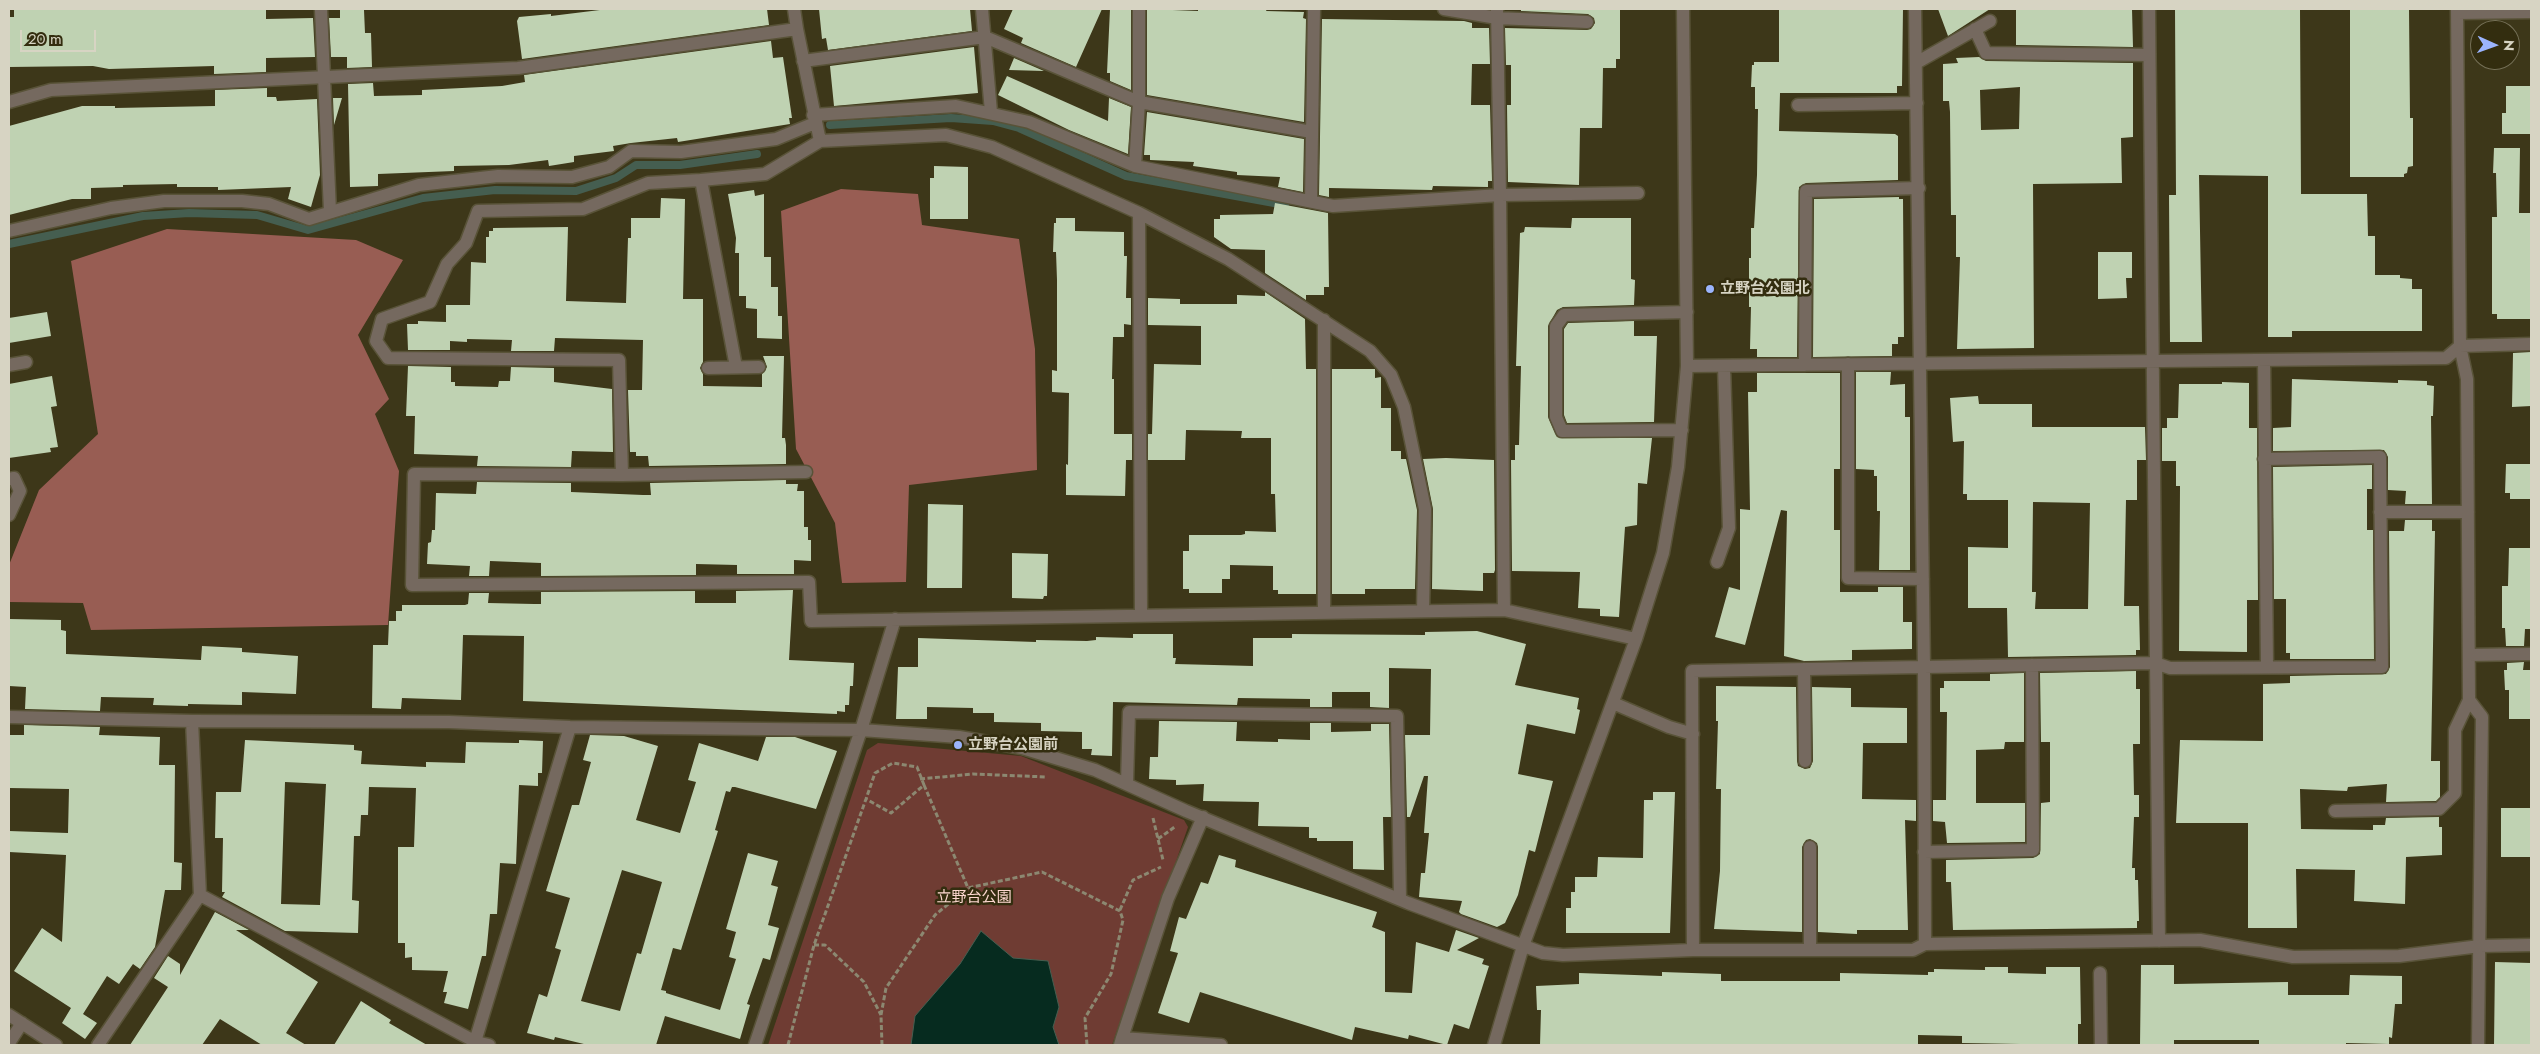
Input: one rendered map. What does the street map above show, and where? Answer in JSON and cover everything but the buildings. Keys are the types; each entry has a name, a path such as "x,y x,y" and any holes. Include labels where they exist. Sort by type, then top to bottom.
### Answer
{"street":[{"path":"794,9 814,119 820,141"},
{"path":"982,9 991,112"},
{"path":"1135,166 1139,102 1139,9"},
{"path":"1311,200 1314,9"},
{"path":"1444,9 1587,22"},
{"path":"1494,1045 1523,946 1613,703 1663,553 1678,467 1687,366 1683,9"},
{"path":"1915,9 1921,363 1925,944"},
{"path":"2149,9 2159,941"},
{"path":"321,10 330,211"},
{"path":"2335,811 2439,809 2455,793 2455,730 2469,700 2467,379 2460,346 2457,11 2531,12"},
{"path":"1497,13 1504,610"},
{"path":"1916,63 1990,21"},
{"path":"9,102 51,90 518,68 797,29"},
{"path":"1975,29 1986,54 2149,55"},
{"path":"803,61 985,37 1139,102 1312,132"},
{"path":"1798,105 1917,103"},
{"path":"9,231 112,208 164,201 242,201 268,204 309,218 419,185 498,176 572,177 609,167 631,151 681,152 776,139 814,119 956,106 991,112 1028,122 1135,166 1311,200 1333,206 1500,195 1638,193"},
{"path":"622,475 619,360 388,358 376,341 382,319 430,302 447,264 466,243 478,211 583,209 648,182 701,180 766,174 820,141 946,135 992,147 1139,213 1228,258 1370,351 1391,375 1404,407 1425,509 1423,611"},
{"path":"701,180 736,367"},
{"path":"1805,365 1806,191 1919,188"},
{"path":"1139,213 1141,615"},
{"path":"1682,430 1562,431 1556,417 1556,326 1564,315 1687,312"},
{"path":"1324,320 1324,612"},
{"path":"1687,366 2446,358 2460,346 2531,344"},
{"path":"2264,360 2267,668"},
{"path":"9,365 26,362"},
{"path":"1848,364 1848,578 1923,579"},
{"path":"1717,562 1729,528 1724,366"},
{"path":"708,368 759,367"},
{"path":"1693,950 1692,672 2156,662 2170,668 2382,667 2380,457 2264,459"},
{"path":"806,472 622,475 414,474 412,585 809,582 811,621 1504,610 1636,638"},
{"path":"9,479 14,478 20,491 9,515"},
{"path":"2380,512 2468,512"},
{"path":"754,1045 861,730 895,619"},
{"path":"2469,655 2531,654"},
{"path":"1924,852 2033,850 2032,665"},
{"path":"1804,669 1805,761"},
{"path":"2469,700 2482,717 2478,1045"},
{"path":"1613,703 1670,727 1693,734"},
{"path":"1127,783 1129,712 1397,716 1400,899"},
{"path":"9,717 192,721 448,722 570,727 861,730 959,737 1022,748 1096,770 1400,899 1523,946 1563,955 1693,950 1913,950 1925,944 2200,940 2293,957 2399,956 2480,946 2531,945"},
{"path":"98,1045 200,895 192,721"},
{"path":"475,1043 570,727"},
{"path":"1203,817 1168,898 1121,1041 1221,1045"},
{"path":"1810,847 1810,950"},
{"path":"200,895 475,1043 489,1045"},
{"path":"2100,973 2101,1045"},
{"path":"9,1014 56,1045"},
{"path":"9,1043 22,1023"}],"path":[{"path":"788,1045 814,945 875,773 892,763 917,767 920,779 968,888"},
{"path":"920,779 973,774 1051,777"},
{"path":"866,798 891,813 924,785"},
{"path":"1120,911 1133,880 1164,865 1152,810"},
{"path":"882,1045 881,1015 886,988 935,915 968,888 1042,872 1120,911 1124,920 1111,974 1085,1018 1087,1045"},
{"path":"814,945 825,945 864,982 881,1015"}],"green space":[{"name":"立野台公園","path":"878,743 1021,756 1184,820 1188,827 1112,1045 768,1045 867,750"}],"shaded area":[{"path":"841,189 918,194 922,225 1019,239 1035,349 1037,470 909,485 906,582 842,583 835,523 796,449 781,211"},
{"path":"167,229 356,240 403,260 358,335 389,399 375,414 399,471 388,625 91,630 83,603 9,602 9,565 39,490 98,434 71,261"},
{"path":"981,931 1013,958 1048,961 1059,1007 1053,1027 1059,1045 911,1045 915,1016 960,964"}],"waterway":[{"path":"830,125 951,118 993,121 1019,128 1126,176 1285,205"},
{"path":"9,244 143,216 189,213 257,215 308,230 423,198 495,190 576,191 616,178 636,165 680,165 757,154"}],"place":[{"name":"立野台公園北","path":"1710,289"},
{"name":"立野台公園前","path":"958,745"}]}
